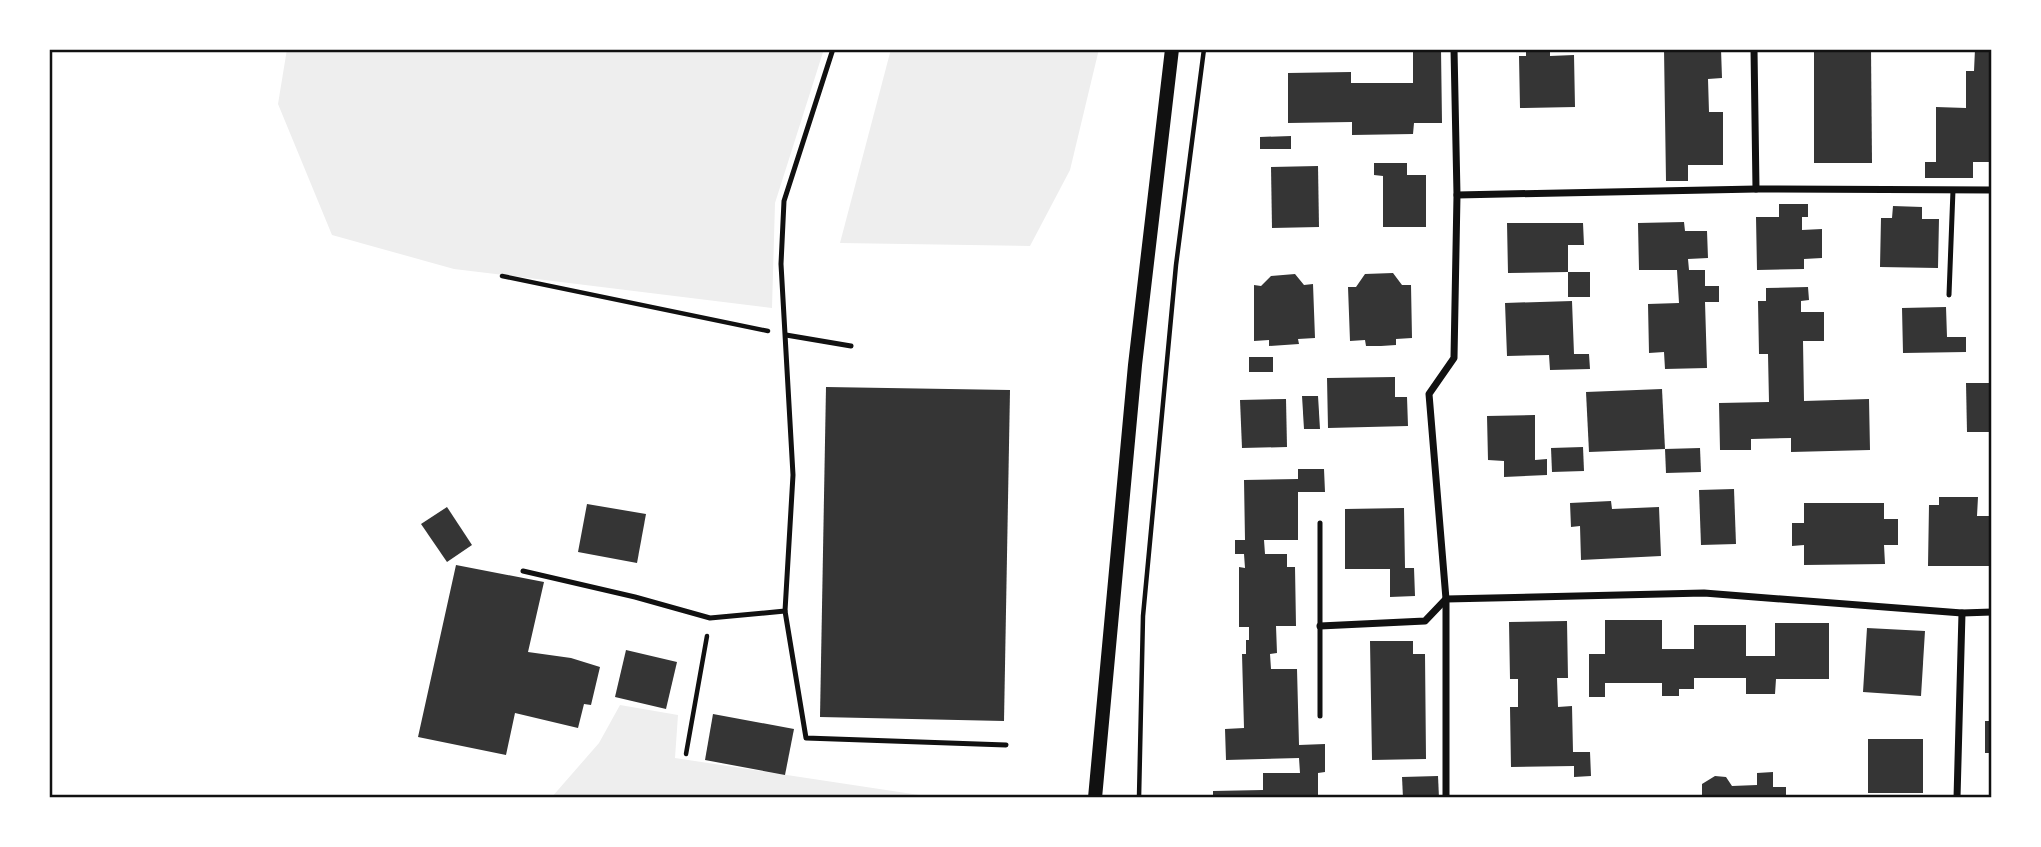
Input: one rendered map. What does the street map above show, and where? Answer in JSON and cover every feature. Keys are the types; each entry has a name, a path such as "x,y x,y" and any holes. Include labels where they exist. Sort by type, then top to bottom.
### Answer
{"main road":[{"path":"1095,798 1135,365 1172,49"}],"street":[{"path":"1447,798 1446,599 1429,394 1454,358 1457,195 1454,49"},
{"path":"1754,49 1756,189"},
{"path":"1457,195 1756,189 1992,190"},
{"path":"1320,626 1425,621 1446,599 1704,593 1962,613 1992,612"},
{"path":"1958,798 1962,613"}],"lane":[{"path":"833,49 784,201 781,264 793,475 785,611 806,738 1006,746"},
{"path":"1949,295 1953,190"},
{"path":"786,335 851,346"},
{"path":"1320,523 1320,716"},
{"path":"523,571 710,618 785,611"}],"path":[{"path":"1139,798 1143,616 1176,265 1204,49"},
{"path":"502,276 786,335"},
{"path":"686,754 710,618"}],"shaded area":[{"path":"287,49 824,49 775,203 772,308 454,269 332,235 278,104"},
{"path":"891,49 1099,49 1070,170 1030,246 840,243"},
{"path":"620,705 678,715 675,758 939,798 551,798 599,743"}],"building":[{"path":"1413,49 1441,49 1442,123 1414,123 1413,134 1352,135 1352,122 1288,123 1288,73 1351,72 1351,83 1413,83"},
{"path":"1526,49 1550,49 1550,56 1574,55 1575,107 1520,108 1519,56 1526,56"},
{"path":"1664,49 1721,49 1722,78 1708,79 1709,112 1723,112 1723,165 1688,165 1688,181 1666,181"},
{"path":"1814,49 1871,49 1872,163 1814,163"},
{"path":"1975,49 1992,49 1992,162 1973,162 1973,178 1925,178 1925,162 1936,162 1936,107 1966,108 1966,71 1974,71"},
{"path":"1291,136 1291,149 1260,149 1260,137"},
{"path":"1374,163 1407,163 1407,175 1426,175 1426,227 1383,227 1383,176 1374,175"},
{"path":"1318,166 1319,227 1272,228 1271,167"},
{"path":"1779,204 1808,204 1808,217 1802,217 1802,230 1822,229 1822,258 1804,259 1804,269 1757,270 1756,217 1779,217"},
{"path":"1893,206 1922,207 1922,219 1939,219 1938,268 1880,267 1881,218 1892,218"},
{"path":"1684,222 1685,231 1707,231 1708,258 1688,259 1689,270 1705,270 1705,286 1719,286 1719,302 1705,302 1707,368 1665,369 1664,352 1649,353 1648,304 1679,303 1677,270 1639,270 1638,223"},
{"path":"1507,223 1583,223 1584,245 1568,245 1568,272 1508,273"},
{"path":"1568,272 1590,272 1590,297 1568,297"},
{"path":"1393,273 1402,285 1411,285 1412,338 1396,339 1396,345 1381,346 1366,346 1365,340 1350,341 1348,287 1356,287 1365,274"},
{"path":"1295,274 1304,285 1313,284 1315,338 1298,339 1299,344 1269,346 1269,340 1254,341 1254,285 1261,286 1271,276"},
{"path":"1808,287 1809,300 1801,301 1801,312 1824,312 1824,341 1803,341 1804,401 1869,399 1870,450 1791,452 1791,438 1751,439 1751,450 1720,450 1719,403 1769,402 1768,354 1759,354 1758,301 1766,301 1766,288"},
{"path":"1572,301 1574,354 1589,354 1590,369 1550,370 1549,355 1507,356 1505,303"},
{"path":"1946,307 1947,337 1966,337 1966,352 1903,353 1902,308"},
{"path":"1249,357 1273,357 1273,372 1249,372"},
{"path":"1395,377 1395,397 1407,397 1408,426 1328,428 1327,378"},
{"path":"1966,383 1992,383 1992,432 1967,432"},
{"path":"826,387 1010,390 1004,721 820,717"},
{"path":"1662,389 1665,449 1589,452 1586,392"},
{"path":"1302,396 1318,396 1320,429 1304,429"},
{"path":"1286,399 1287,447 1242,448 1240,400"},
{"path":"1535,415 1535,460 1547,459 1547,475 1504,477 1504,461 1488,460 1487,416"},
{"path":"1583,447 1584,471 1552,472 1551,448"},
{"path":"1700,448 1701,472 1666,473 1665,449"},
{"path":"1298,469 1324,469 1325,492 1298,492 1298,540 1264,540 1265,554 1287,554 1287,567 1295,567 1296,626 1276,626 1277,653 1270,654 1271,669 1297,669 1299,745 1325,744 1325,772 1318,773 1318,798 1213,798 1213,791 1263,790 1263,773 1300,773 1299,758 1226,760 1225,729 1244,728 1242,654 1246,654 1249,627 1239,627 1239,567 1245,568 1244,554 1235,554 1235,540 1245,540 1244,480 1298,479"},
{"path":"1734,489 1736,544 1701,545 1699,490"},
{"path":"1939,497 1978,497 1977,516 1992,516 1992,566 1928,566 1929,505 1939,505"},
{"path":"1611,501 1612,509 1659,507 1661,556 1581,560 1580,526 1571,527 1570,503"},
{"path":"1804,503 1884,503 1884,519 1898,519 1898,545 1884,545 1885,564 1804,565 1804,545 1792,546 1792,523 1804,523"},
{"path":"587,504 646,514 637,563 578,552"},
{"path":"447,507 472,545 447,562 421,524"},
{"path":"1404,508 1405,568 1414,568 1415,596 1390,597 1390,569 1345,569 1345,509"},
{"path":"456,565 544,582 528,652 571,658 600,667 591,705 584,704 578,728 515,713 506,755 418,737"},
{"path":"1605,620 1662,620 1662,649 1694,649 1694,625 1746,625 1746,656 1775,656 1775,623 1829,623 1829,679 1776,679 1775,694 1746,694 1746,678 1694,678 1694,689 1679,689 1679,696 1662,696 1662,683 1605,683 1605,697 1589,697 1589,654 1605,654"},
{"path":"1567,621 1568,678 1557,678 1558,707 1572,706 1573,752 1590,752 1591,776 1574,777 1574,766 1511,767 1510,707 1518,707 1518,679 1510,679 1509,622"},
{"path":"1867,628 1925,631 1921,696 1863,692"},
{"path":"1370,641 1413,641 1413,654 1425,654 1426,759 1372,760"},
{"path":"626,650 677,662 666,709 615,697"},
{"path":"713,714 794,729 785,775 705,760"},
{"path":"1985,721 1992,721 1992,753 1985,753"},
{"path":"1868,739 1923,739 1923,793 1868,793"},
{"path":"1773,772 1773,787 1786,787 1786,798 1702,798 1702,784 1715,776 1726,777 1732,786 1757,785 1757,773"},
{"path":"1438,776 1439,798 1403,798 1402,777"}]}
